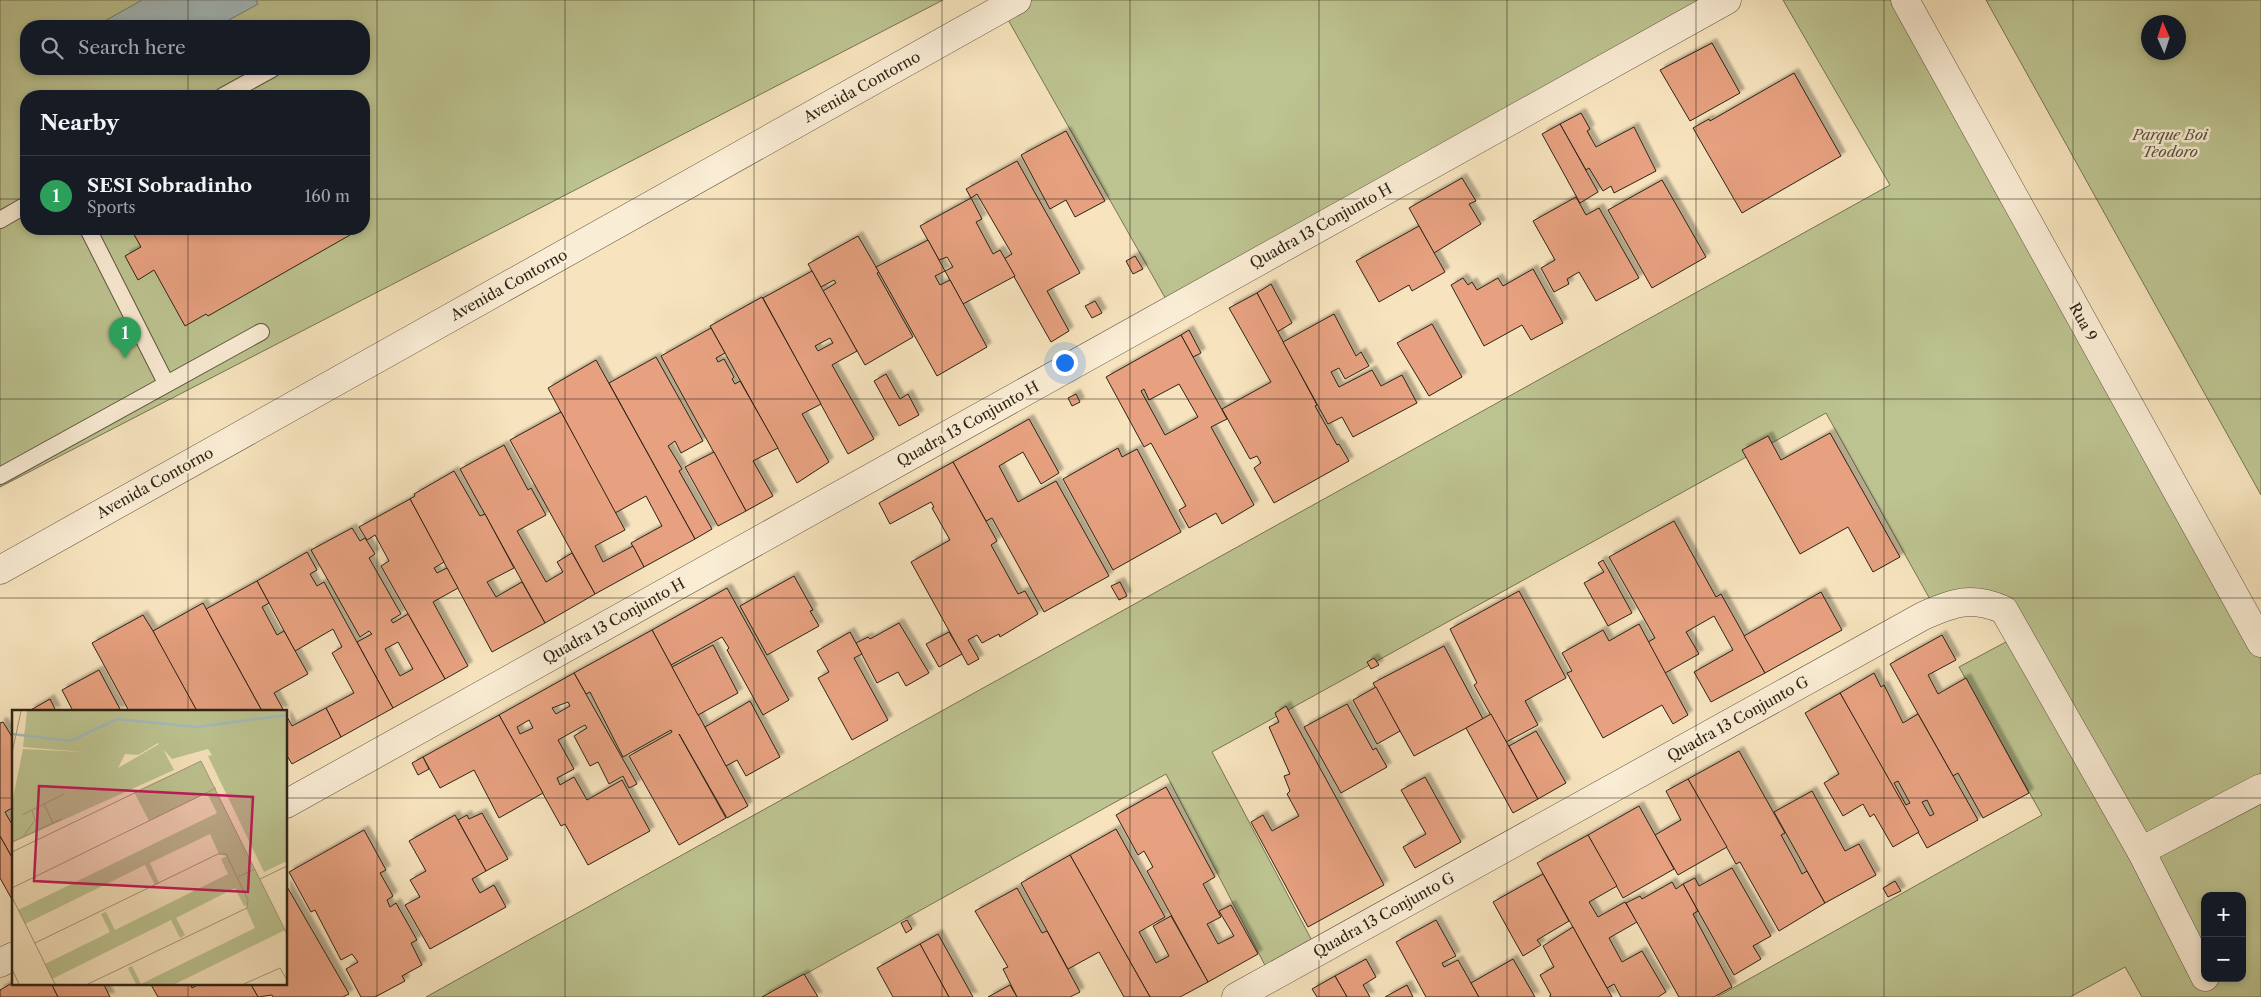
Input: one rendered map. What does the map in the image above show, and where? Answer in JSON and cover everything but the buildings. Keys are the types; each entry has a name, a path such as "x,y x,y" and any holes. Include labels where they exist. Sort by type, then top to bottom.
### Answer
{"street":[{"name":"Avenida Contorno","path":"0,570 1017,0"},
{"name":"Quadra 13 Conjunto H","path":"288,803 1727,0"},
{"name":"Rua 9","path":"1905,0 2261,644"},
{"name":"Quadra 13 Conjunto G","path":"1236,997 1923,616 1947,606 1967,601 1986,602 2004,610 2141,852 2201,969"},
{"path":"2141,852 2261,788"},
{"path":"0,963 12,957"},
{"name":"Quadra 13 Conjunto G","path":"2208,982 2215,997"}],"lane":[{"path":"233,90 261,75"},
{"path":"0,220 20,208"},
{"path":"91,235 166,384"},
{"path":"0,476 260,332"}],"green space":[{"path":"0,0 943,0 0,487"},
{"path":"1017,0 1728,0 1172,310 1002,9"},
{"path":"1783,0 1905,0 2261,643 2261,997 2142,997 2125,967 2070,997 1717,997 2042,815 1959,667 2019,635 2004,610 1936,610 1826,413 1212,752 1318,952 1271,977 1166,774 764,997 426,997 1890,185"},
{"name":"Parque Boi Teodoro","path":"1986,0 2261,0 2261,495"}],"water":[{"path":"142,0 256,0 258,4 229,20 106,20"}],"place":[{"name":"SESI Sobradinho","path":"125,358"}]}
